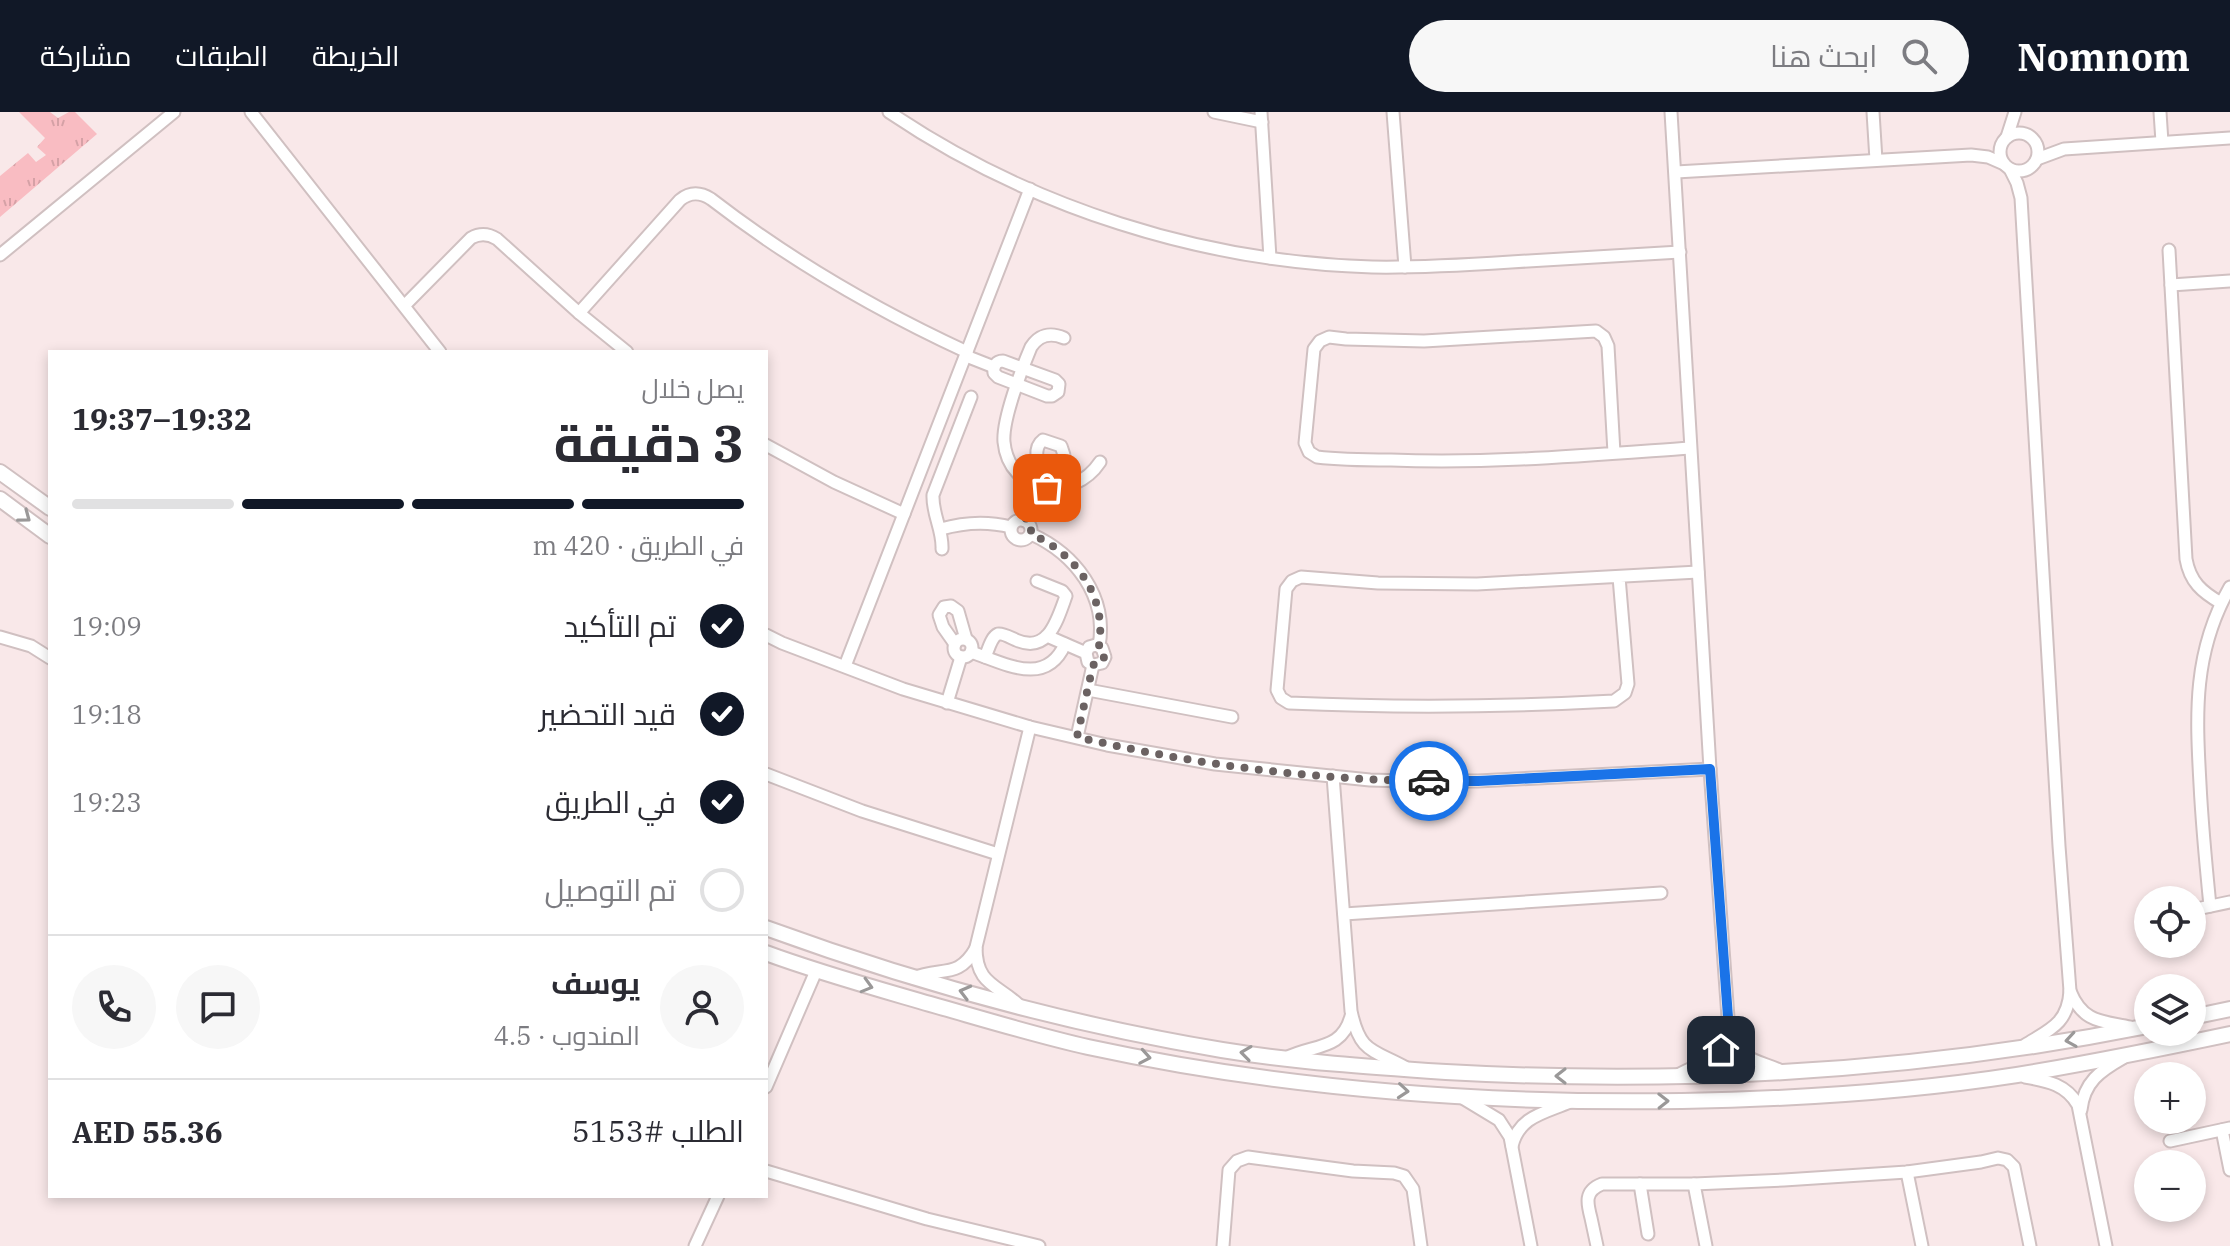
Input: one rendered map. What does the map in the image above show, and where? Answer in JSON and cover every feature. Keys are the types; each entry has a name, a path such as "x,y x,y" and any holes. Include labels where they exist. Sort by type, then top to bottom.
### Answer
{"street":[{"path":"0,255 174,112"},
{"path":"251,112 439,350"},
{"path":"889,112 948,148 1077,209 1205,246 1270,258 1336,265 1405,267 1680,252"},
{"path":"1214,112 1262,117 1270,258"},
{"path":"1393,112 1405,267"},
{"path":"1671,112 1710,769 1729,1031 1732,1042 1748,1058 1787,1073"},
{"path":"1873,112 1876,160"},
{"path":"2016,112 2038,149 2024,182 2021,198"},
{"path":"2016,112 2000,155 2017,183 2021,198 2070,991 2067,1008 2059,1023 2021,1047"},
{"path":"2160,112 2162,142"},
{"path":"1971,155 2020,133 2064,149"},
{"path":"1676,172 1971,155 1988,157 2018,171 2064,149 2230,138"},
{"path":"845,666 1030,189"},
{"path":"579,313 680,200 701,194 833,283 994,367"},
{"path":"405,305 471,238 484,234 497,239 625,350"},
{"path":"2169,250 2188,567 2198,587 2221,603"},
{"path":"2171,285 2230,281"},
{"path":"1614,453 1606,341 1600,333 1591,330 1454,340 1346,339 1324,345 1313,365 1308,438 1313,449 1334,458 1476,461 1614,453 1690,448"},
{"path":"1064,338 1050,334 1037,339 1031,347 1005,423 1004,447 1014,468 1025,479 1041,481 1055,489 1070,487 1091,475 1100,462"},
{"path":"997,362 1023,368 1055,380 1058,392 1049,397 994,373 997,362"},
{"path":"942,549 941,529 933,506 934,490 971,397"},
{"path":"768,446 834,482 904,514"},
{"path":"0,472 48,507"},
{"path":"1025,521 1041,481"},
{"path":"0,499 48,535"},
{"path":"1017,521 1025,521 1031,528 1031,534 1027,539 1018,540 1013,536 1011,527 1017,521"},
{"path":"941,529 981,522 1011,527"},
{"path":"1031,534 1067,557 1087,582 1099,610 1099,646"},
{"path":"1619,577 1627,674 1618,693 1598,702 1430,708 1289,703 1281,698 1277,690 1286,589 1292,581 1301,577 1367,583 1447,584 1698,572"},
{"path":"985,657 997,635 1003,634 1029,645 1039,643 1047,636 1066,596 1062,591 1037,581"},
{"path":"2210,906 2197,707 2201,662 2209,632 2230,587"},
{"path":"768,636 947,703 1030,727 1191,760 1394,781 1478,781 1710,769"},
{"path":"1047,636 1086,653"},
{"path":"0,637 31,646 48,657"},
{"path":"947,703 971,643 961,642"},
{"path":"966,655 1034,670 1056,659 1065,644"},
{"path":"1099,646 1104,651 1104,660 1093,665 1088,662 1086,653 1089,647 1099,646"},
{"path":"1077,737 1093,665"},
{"path":"1088,690 1232,717"},
{"path":"1022,1008 983,977 977,965 976,947 1030,727"},
{"path":"768,775 862,811 998,854"},
{"path":"1333,776 1351,1011 1356,1033 1367,1047 1408,1069"},
{"path":"1344,914 1661,893"},
{"path":"2206,907 2230,902"},
{"path":"768,929 913,978 1075,1021 1286,1059 1408,1069 1541,1076 1676,1077 1787,1073 1884,1065 2134,1028"},
{"path":"913,978 954,970 965,963 976,947"},
{"path":"768,954 816,971 1028,1032 1104,1050 1287,1079 1459,1096 1570,1102 1821,1095 2015,1075 2230,1034"},
{"path":"768,1082 816,971"},
{"path":"2070,991 2080,1009 2091,1018 2134,1026"},
{"path":"2206,1014 2230,1009"},
{"path":"1286,1059 1337,1039 1347,1027 1351,1011"},
{"path":"1028,1032 1039,1028 1072,1034 1077,1028 1075,1021"},
{"path":"1676,1077 1711,1060 1725,1044 1729,1031"},
{"path":"1104,1050 1104,1044 1110,1038 1144,1043 1157,1038"},
{"path":"2081,1111 2084,1092 2094,1077 2130,1054"},
{"path":"2015,1075 2061,1086 2075,1099 2081,1111 2106,1246"},
{"path":"1459,1096 1499,1120 1510,1137 1531,1246"},
{"path":"1512,1147 1517,1132 1527,1120 1570,1102"},
{"path":"2170,1141 2226,1129 2230,1170"},
{"path":"1223,1246 1229,1170 1237,1161 1248,1157 1399,1174 1408,1180 1413,1189 1421,1246"},
{"path":"1597,1246 1591,1218 1592,1205 1596,1195 1613,1185 1694,1184 1907,1172 1998,1158 2007,1160 2014,1167 2030,1246"},
{"path":"768,1172 890,1209 1039,1246"},
{"path":"1907,1172 1922,1246"},
{"path":"1640,1184 1648,1234"},
{"path":"1694,1184 1706,1246"},
{"path":"695,1246 717,1198"}],"green space":[{"path":"19,112 50,112 58,118 75,112 97,134 0,217 0,176 28,153 36,162 46,155 37,147 45,138"}],"way so far":[{"path":"1047,488 1039,486 1025,521 1031,528 1031,534 1067,557 1087,582 1099,610 1099,646 1105,654 1102,663 1093,665 1077,737 1215,764 1370,780 1429,781"}],"route":[{"path":"1429,781 1710,769 1729,1031 1721,1050"}]}
